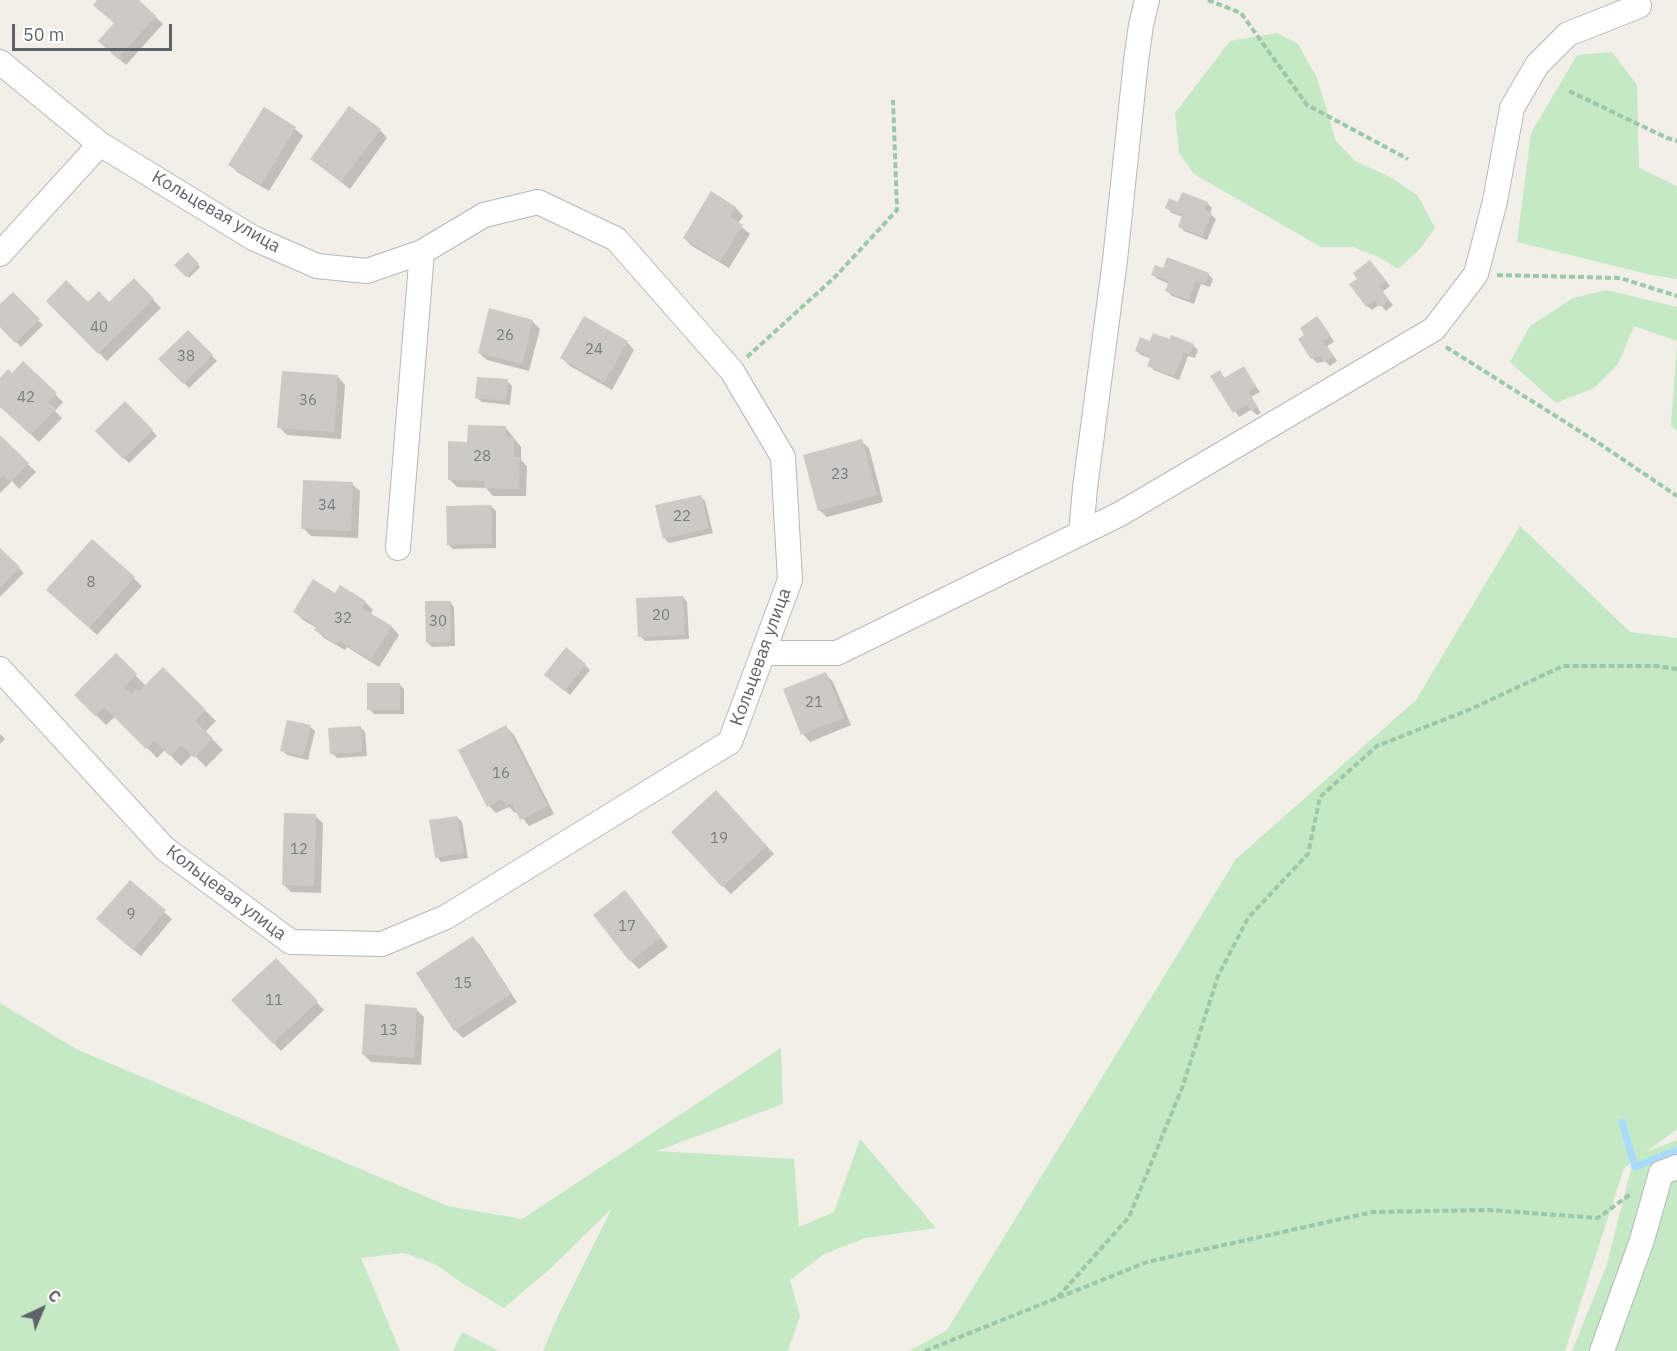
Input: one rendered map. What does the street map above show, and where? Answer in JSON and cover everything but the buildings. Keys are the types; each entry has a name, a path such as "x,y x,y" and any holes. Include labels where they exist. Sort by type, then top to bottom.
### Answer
{"street":[{"path":"1081,533 1115,260 1136,61 1147,0"},
{"path":"763,652 837,653 1120,514 1434,329 1476,274 1495,201 1512,108 1537,65 1568,34 1639,6"},
{"name":"Кольцевая улица","path":"0,62 100,144 253,238 317,266 367,271 422,252 484,216 538,202 616,239 732,371 783,457 790,580 730,742 446,917 381,944 291,942 165,849 0,669"},
{"path":"0,254 100,144"},
{"path":"398,548 422,252"},
{"path":"1602,1351 1669,1170"}],"path":[{"path":"1208,0 1241,13 1307,105 1408,159"},
{"path":"1569,92 1677,141"},
{"path":"732,371 835,277 897,210 893,100"},
{"path":"1476,274 1620,278 1677,296"},
{"path":"1425,334 1600,444 1677,496"},
{"path":"1058,1297 1129,1217 1182,1088 1218,976 1248,918 1308,854 1320,797 1377,746 1471,709 1563,666 1656,666 1677,669"},
{"path":"925,1351 1147,1262 1373,1212 1489,1210 1598,1218 1669,1170"}],"green space":[{"path":"1277,33 1298,44 1317,78 1336,141 1355,161 1392,178 1418,196 1435,228 1419,250 1398,269 1379,257 1353,247 1321,247 1194,174 1179,153 1175,113 1230,41"},
{"path":"1612,52 1637,85 1639,168 1677,186 1677,279 1647,274 1517,242 1531,133 1577,55"},
{"path":"1606,290 1677,307 1677,341 1634,326 1618,364 1594,388 1556,403 1510,362 1530,326 1573,298"},
{"path":"1677,344 1677,431 1671,425"},
{"path":"1520,526 1630,632 1677,638 1677,1129 1646,1152 1677,1140 1677,1351 1572,1351 1606,1267 1633,1162 1624,1168 1565,1351 909,1351 947,1330 1236,859 1416,700"},
{"path":"0,1003 76,1049 448,1206 522,1219 781,1048 783,1104 657,1151 794,1159 799,1227 834,1212 860,1139 936,1228 865,1238 824,1254 790,1280 800,1316 788,1351 543,1351 612,1208 551,1268 504,1308 435,1264 404,1253 361,1258 400,1351 0,1351"},
{"path":"462,1332 499,1351 453,1351"}],"waterway":[{"path":"1622,1122 1635,1167 1677,1150"}]}
